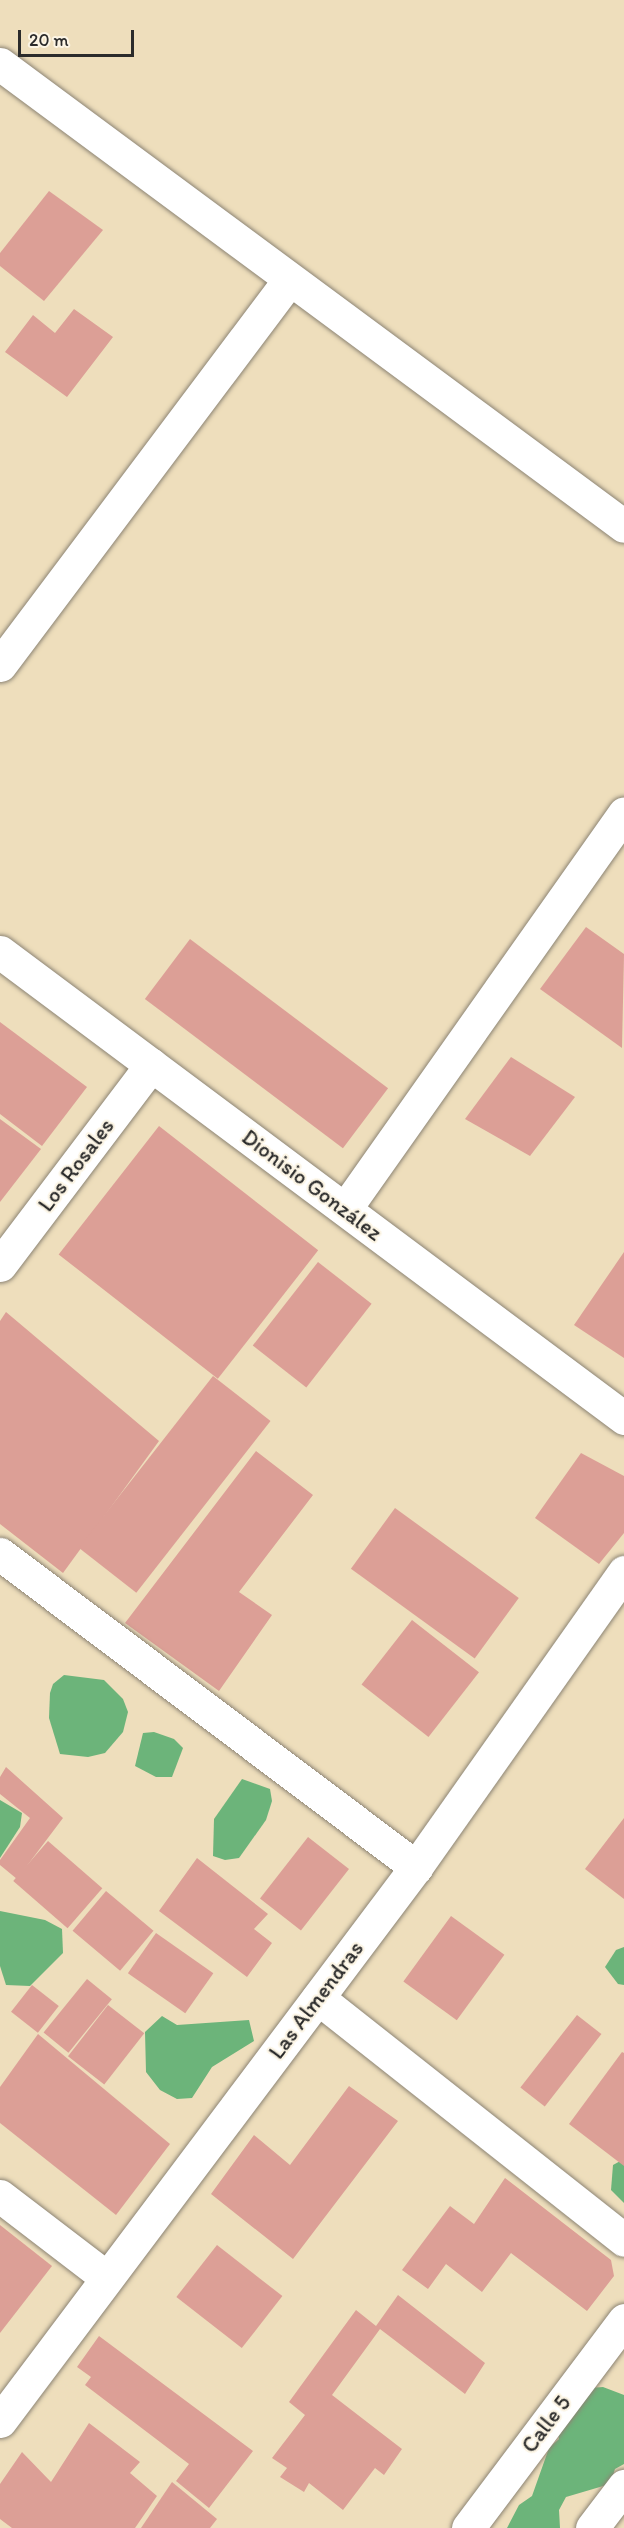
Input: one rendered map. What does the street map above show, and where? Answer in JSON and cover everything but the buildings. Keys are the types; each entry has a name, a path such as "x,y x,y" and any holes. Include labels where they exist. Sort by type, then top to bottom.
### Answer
{"street":[{"path":"0,64 624,526"},
{"path":"0,665 289,280"},
{"path":"345,1209 624,813"},
{"name":"Dionisio González","path":"0,952 624,1418"},
{"name":"Los Rosales","path":"0,1265 151,1065"},
{"path":"0,1554 416,1868"},
{"name":"Las Almendras","path":"0,2421 106,2277 416,1868 624,1572"},
{"path":"318,1998 624,2240"},
{"path":"0,2196 106,2277"},
{"name":"Calle 5","path":"468,2528 624,2320"},
{"path":"592,2528 624,2486"}],"green space":[{"path":"64,1675 104,1680 123,1699 128,1712 123,1732 105,1753 88,1757 60,1754 49,1718 50,1693 53,1684"},
{"path":"154,1732 174,1739 183,1748 172,1777 156,1777 135,1766 143,1733"},
{"path":"242,1779 270,1789 272,1801 266,1820 239,1858 225,1860 213,1856 214,1819"},
{"path":"0,1800 22,1813 20,1827 0,1858"},
{"path":"0,1911 45,1920 62,1929 63,1953 30,1986 6,1985 0,1966"},
{"path":"624,1947 624,1985 618,1984 605,1967 616,1950"},
{"path":"162,2016 177,2025 249,2020 254,2041 212,2067 192,2098 177,2099 160,2090 146,2072 145,2032"},
{"path":"624,2159 624,2203 611,2190 613,2165"},
{"path":"603,2387 624,2395 624,2464 615,2469 610,2484 566,2497 559,2510 560,2528 507,2528 519,2505 532,2496 549,2448 559,2439 557,2429 589,2388"}]}
